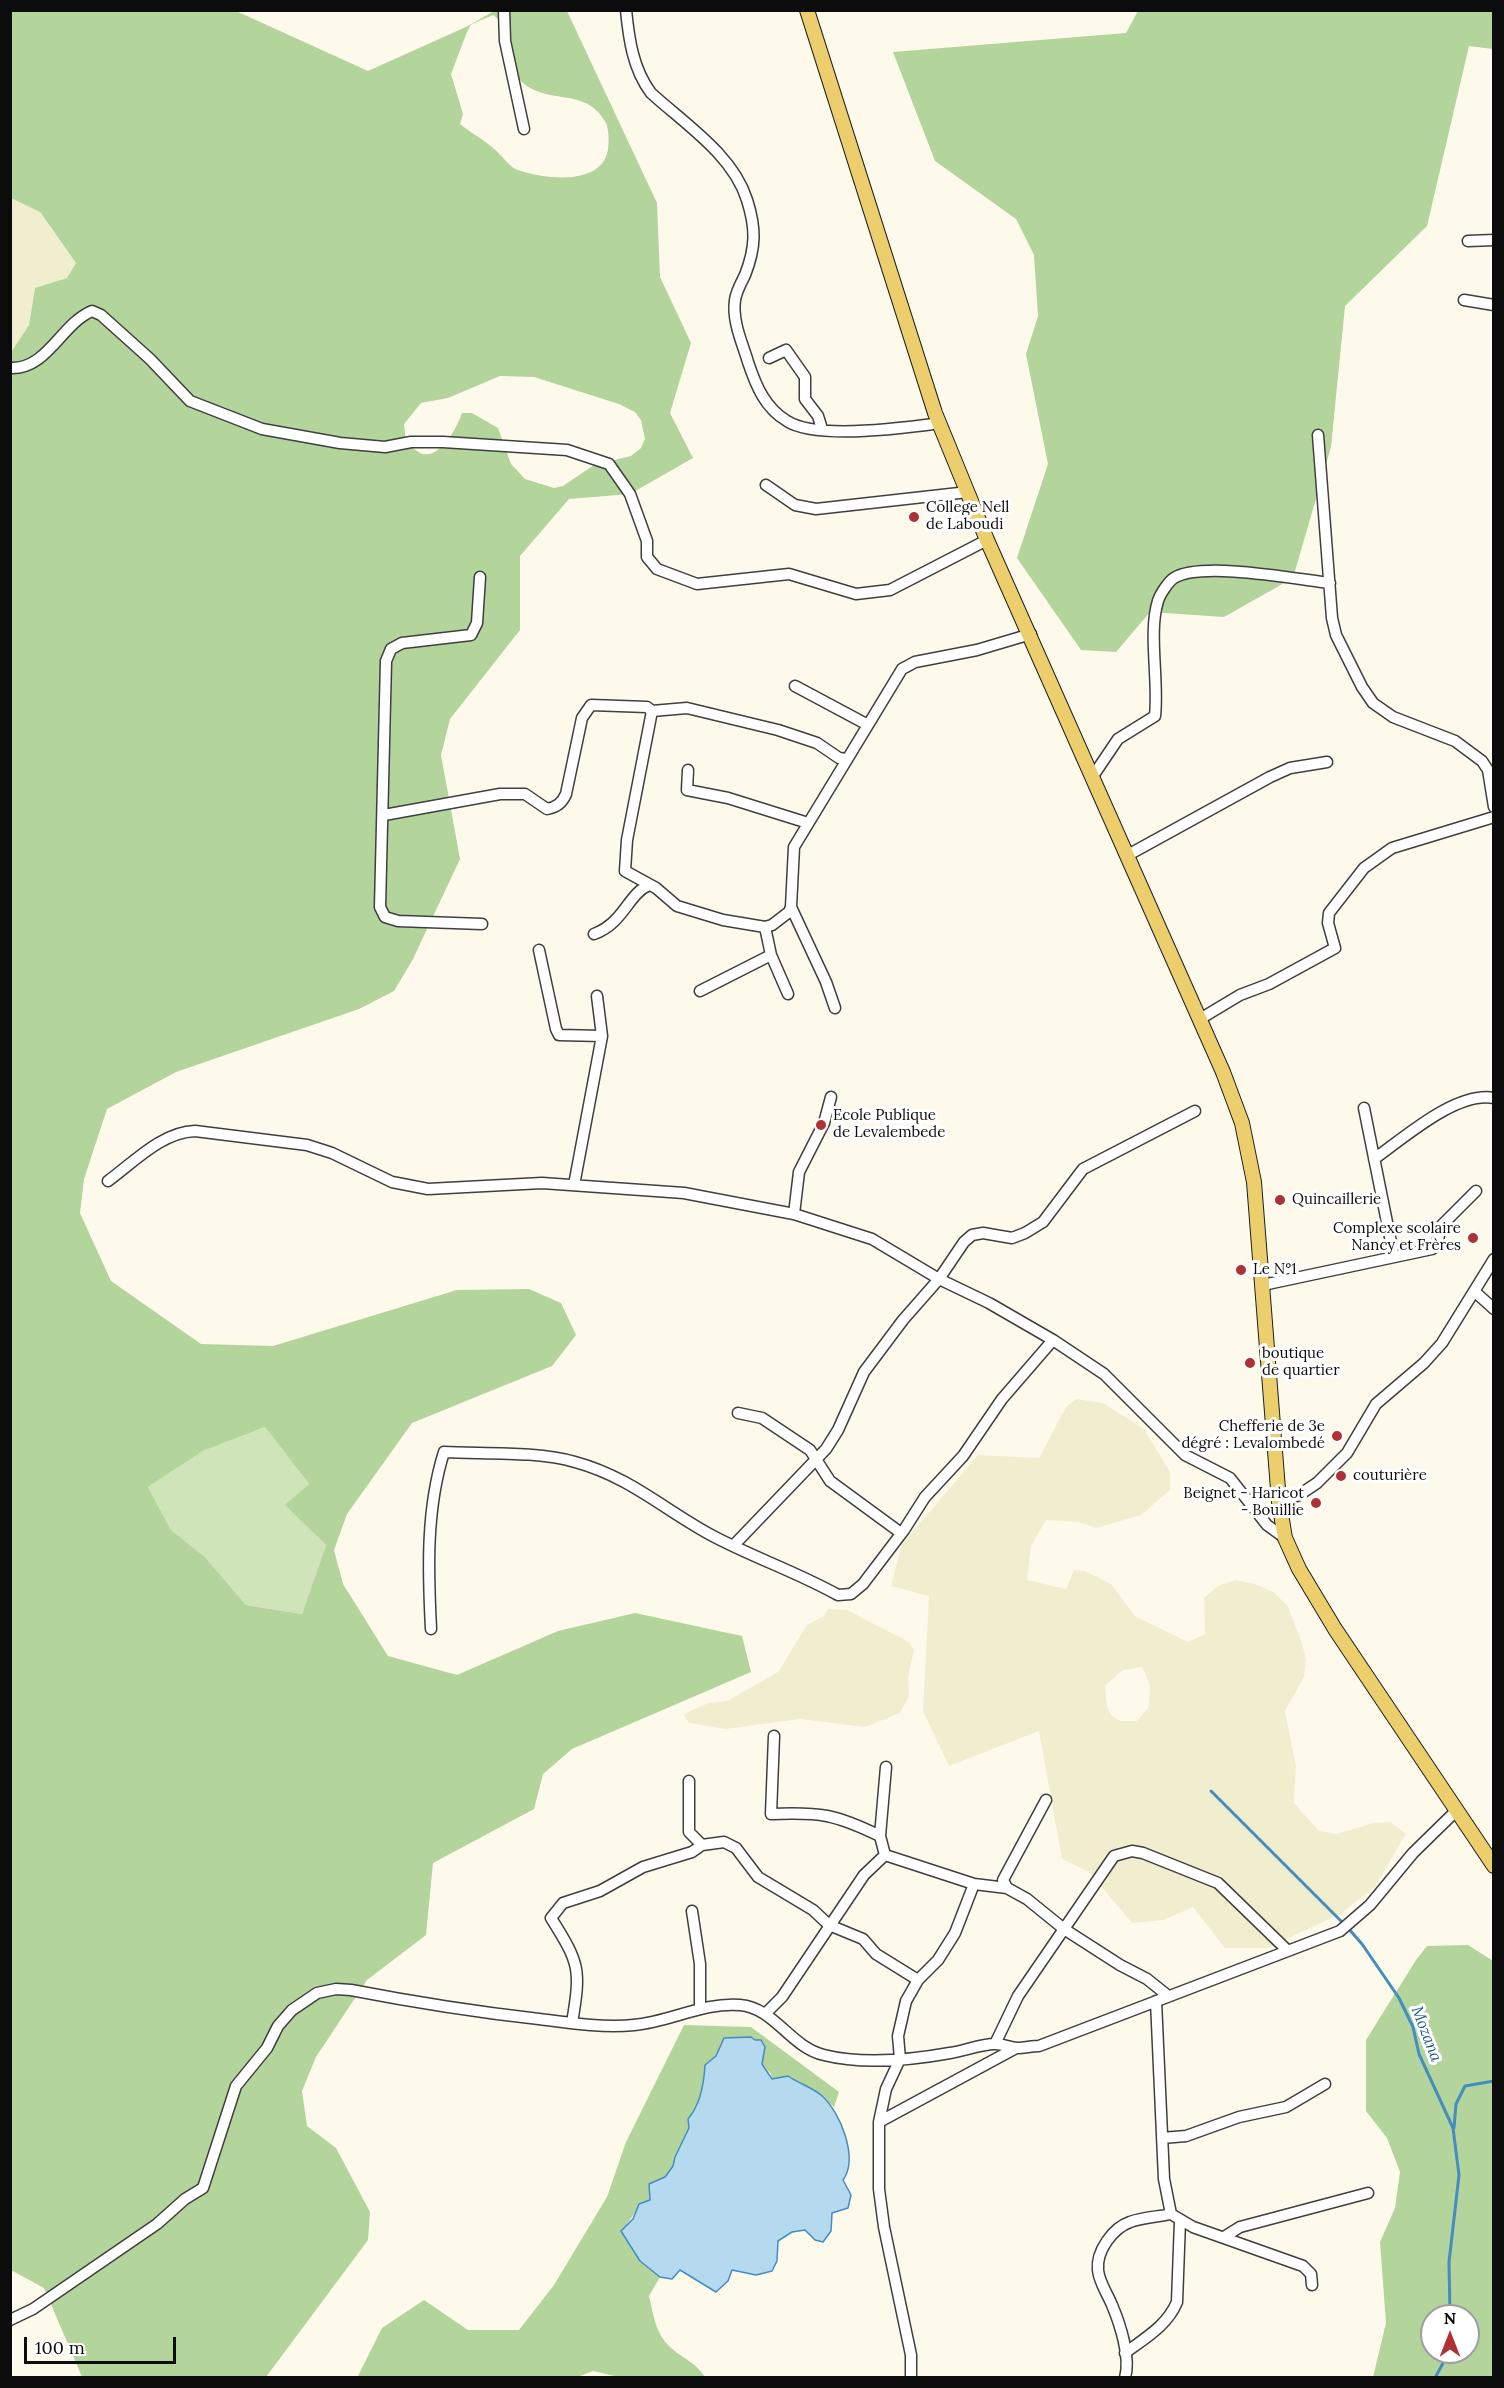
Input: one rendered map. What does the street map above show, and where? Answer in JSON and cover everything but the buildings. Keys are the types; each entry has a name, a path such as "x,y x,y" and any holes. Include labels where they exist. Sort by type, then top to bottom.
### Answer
{"main road":[{"path":"807,10 939,423 987,540 1031,634 1200,1019 1242,1123 1254,1182 1279,1502 1285,1538 1299,1569 1335,1629 1493,1864"}],"street":[{"path":"504,10 505,41 524,129"},
{"path":"626,10 629,37 642,81 651,93 723,158 746,198 755,228 755,242 735,298 734,311 736,326 760,393 767,405 789,423 839,431 905,428 939,423"},
{"path":"1468,241 1494,240"},
{"path":"1464,300 1494,305"},
{"path":"10,368 22,369 35,364 81,316 92,311 102,315 150,359 190,401 262,429 340,443 385,447 411,442 443,442 567,450 609,464 630,494 647,541 647,557 657,569 697,584 789,574 856,594 875,593 890,590 987,540"},
{"path":"769,358 786,351 798,365 805,377 805,399 818,416 822,429"},
{"path":"1318,435 1332,618 1336,634 1362,687 1373,703 1394,717 1455,741 1482,761 1488,770 1494,807"},
{"path":"766,485 795,505 816,509 968,492"},
{"path":"1093,776 1118,739 1155,716 1158,694 1154,651 1158,600 1172,579 1189,572 1238,572 1330,583"},
{"path":"480,577 477,623 471,634 402,643 391,649 386,661 380,907 385,917 398,921 482,924"},
{"path":"835,1008 826,982 791,907 794,847 902,669 908,665 977,650 1031,634"},
{"path":"795,686 868,725"},
{"path":"384,815 500,794 525,794 547,808 554,807 562,802 566,794 582,718 591,705 647,707 652,711 687,708 778,730 817,743 839,758 846,759"},
{"path":"652,711 623,866 628,874 649,885 677,906 723,920 765,927 783,918 791,907"},
{"path":"1128,855 1270,777 1290,768 1327,762"},
{"path":"688,770 687,790 728,798 808,823"},
{"path":"1200,1019 1240,995 1269,984 1335,948 1328,923 1329,913 1372,861 1404,842 1494,817"},
{"path":"594,934 622,916 639,889 649,885"},
{"path":"765,927 771,955 788,994"},
{"path":"539,950 559,1035 602,1036"},
{"path":"700,991 771,955"},
{"path":"574,1185 602,1036 597,996"},
{"path":"1374,1159 1454,1106 1474,1096 1494,1098"},
{"path":"794,1215 799,1173 824,1123 831,1097"},
{"path":"1364,1108 1394,1257"},
{"path":"733,1546 818,1460 838,1430 864,1372 903,1320 939,1279 964,1242 972,1235 983,1233 1012,1238 1025,1233 1043,1222 1083,1169 1195,1111"},
{"path":"108,1181 166,1138 181,1131 195,1131 307,1145 332,1153 392,1182 428,1189 542,1183 574,1185 706,1195 794,1215 872,1239 939,1279 960,1287 1053,1340 1104,1374 1185,1455 1230,1478 1267,1525 1285,1538"},
{"path":"1263,1285 1436,1246 1442,1225 1476,1191"},
{"path":"1279,1502 1299,1495 1317,1484 1347,1453 1376,1404 1435,1353 1494,1259"},
{"path":"1474,1291 1494,1309"},
{"path":"431,1629 428,1540 437,1473 444,1452 573,1461 603,1471 627,1481 733,1546 838,1595 845,1596 863,1584 925,1497 963,1456 1002,1399 1053,1340"},
{"path":"738,1413 754,1416 776,1427 810,1450 830,1481 901,1533"},
{"path":"774,1736 771,1814 818,1812 850,1821 880,1836"},
{"path":"885,1855 880,1836 886,1767"},
{"path":"689,1781 689,1832 702,1845"},
{"path":"1007,1888 1003,1880 1006,1872 1046,1800"},
{"path":"10,2320 33,2309 157,2224 185,2199 203,2188 236,2086 292,2010 317,1993 336,1989 351,1990 446,2008 572,2023 633,2025 673,2018 700,2008 729,2004 751,2006 766,2013 815,2052 866,2059 900,2059 949,2054 995,2044 1016,2048 1040,2046 1167,1995 1340,1931 1355,1920 1413,1853 1457,1810"},
{"path":"572,2023 578,1972 575,1958 551,1918 563,1904 600,1891 643,1867 692,1852 702,1845 724,1842 736,1848 758,1877 813,1910 830,1925 863,1939 876,1954 918,1980"},
{"path":"995,2044 1018,1996 1114,1856 1132,1851 1143,1853 1226,1887 1246,1911 1287,1950"},
{"path":"885,1855 974,1884 1007,1888 1027,1899 1064,1929 1120,1965 1147,1979 1167,1995"},
{"path":"766,2013 782,1997 864,1875 885,1855"},
{"path":"911,2378 911,2355 884,2226 879,2188 879,2122 886,2089 900,2059 898,2036 906,2001 918,1980 938,1960 955,1933 974,1884"},
{"path":"692,1911 700,1964 700,2008"},
{"path":"1125,2353 1159,2329 1177,2302 1176,2217 1164,2178 1156,2001"},
{"path":"879,2122 1016,2048"},
{"path":"1162,2138 1186,2136 1239,2117 1286,2107 1325,2084"},
{"path":"1224,2237 1240,2226 1368,2193"},
{"path":"1125,2378 1125,2353 1118,2319 1100,2278 1098,2263 1101,2252 1112,2235 1130,2222 1176,2217 1303,2266 1311,2274 1312,2285"}],"shaded area":[{"path":"11,198 39,211 76,263 67,278 35,289 29,325 11,354"},
{"path":"1076,1399 1103,1403 1144,1429 1170,1472 1170,1490 1141,1515 1096,1528 1079,1522 1046,1520 1031,1546 1027,1580 1066,1589 1074,1570 1085,1571 1111,1584 1135,1616 1188,1642 1205,1634 1204,1598 1218,1586 1236,1580 1255,1584 1273,1592 1287,1605 1306,1659 1304,1677 1285,1711 1296,1766 1294,1803 1319,1831 1337,1834 1373,1823 1391,1822 1406,1834 1375,1887 1340,1914 1267,1948 1225,1948 1193,1907 1164,1920 1132,1923 1089,1872 1062,1859 1039,1731 949,1766 923,1711 929,1596 891,1586 902,1544 978,1455 1039,1458 1066,1407","holes":["1142,1667 1150,1685 1149,1707 1137,1721 1120,1721 1112,1716 1107,1707 1105,1686 1123,1670"]},
{"path":"828,1609 847,1610 909,1642 914,1650 908,1678 909,1697 900,1713 865,1727 800,1719 725,1729 689,1723 684,1715 692,1710 709,1703 727,1701 778,1672 807,1625 824,1616"}],"green space":[{"path":"11,10 236,11 368,71 468,26 494,11 567,11 657,203 660,277 691,343 670,413 693,458 630,494 569,499 520,556 520,630 450,719 441,755 460,859 413,959 394,991 359,1009 176,1072 107,1109 84,1179 80,1213 111,1281 201,1344 273,1346 457,1290 529,1289 561,1303 576,1335 552,1366 412,1423 347,1514 334,1550 343,1584 388,1656 457,1675 558,1631 635,1613 742,1636 751,1672 572,1749 543,1774 534,1809 433,1863 426,1935 367,1980 316,2057 302,2091 307,2126 336,2148 370,2212 368,2240 266,2377 82,2377 44,2288 11,2270 10,354 29,325 35,288 67,278 76,263 40,212 11,198","holes":["493,15 506,28 512,62 520,80 530,88 542,93 588,104 598,111 606,123 608,150 603,162 595,170 572,177 545,176 521,171 460,124 463,114 451,74 471,25","500,376 534,377 619,404 635,412 641,420 645,439 641,448 631,456 594,465 563,486 554,488 525,479 511,464 498,428 472,413 462,413 448,440 430,454 423,454 406,443 404,424 421,403 448,398","265,1427 309,1484 285,1505 326,1545 302,1614 246,1605 205,1557 171,1530 148,1487 203,1451"]},
{"path":"1138,11 1493,11 1493,49 1469,46 1427,226 1345,306 1331,447 1293,578 1224,617 1150,612 1116,652 1081,650 1017,558 1048,464 1026,354 1038,316 1034,255 1016,219 935,161 893,52 1126,33"},
{"path":"265,1427 309,1484 286,1505 326,1545 302,1614 246,1605 205,1557 171,1530 148,1487 203,1451"},
{"path":"1468,1945 1493,1961 1493,2377 1373,2377 1386,2323 1380,2242 1395,2208 1400,2172 1387,2138 1366,2111 1366,2040 1427,1946"},
{"path":"684,2025 751,2027 839,2092 834,2107 818,2093 788,2076 772,2080 771,2074 762,2064 765,2047 751,2037 724,2038 716,2056 705,2065 701,2094 688,2119 689,2128 673,2166 665,2177 649,2184 650,2201 634,2214 622,2231 640,2261 660,2277 649,2296 655,2321 663,2339 697,2367 705,2377 619,2377 593,2371 575,2378 357,2378 382,2328 424,2300 468,2330 519,2330 554,2285 607,2197 626,2142"}],"water":[{"path":"751,2037 761,2040 765,2047 762,2064 772,2079 788,2076 821,2095 835,2112 841,2123 848,2148 849,2160 843,2180 851,2195 848,2208 832,2213 831,2231 823,2242 815,2240 805,2230 792,2232 778,2241 777,2261 772,2271 756,2275 732,2270 728,2281 716,2292 680,2270 672,2279 660,2277 640,2261 621,2231 633,2219 639,2204 650,2200 649,2184 665,2177 673,2166 689,2128 688,2119 701,2094 705,2065 716,2056 724,2038"}],"waterway":[{"name":"Mozana","path":"1211,1791 1343,1923"},
{"name":"Mozana","path":"1348,1928 1362,1944 1399,1998 1413,2027 1419,2054 1453,2128 1459,2175 1449,2262 1450,2304"},
{"path":"1454,2128 1456,2104 1465,2086 1494,2081"},
{"name":"Mozana","path":"1435,2378 1443,2364"}],"place":[{"name":"College Nell de Laboudi","path":"914,517"},
{"name":"Ecole Publique de Levalembede","path":"821,1125"},
{"name":"Quincaillerie","path":"1280,1200"},
{"name":"Complexe scolaire Nancy et Frères","path":"1473,1238"},
{"name":"Le N°1","path":"1241,1270"},
{"name":"boutique de quartier","path":"1250,1363"},
{"name":"Chefferie de 3e dégré : Levalombedé","path":"1337,1436"},
{"name":"couturière","path":"1341,1476"},
{"name":"Beignet - Haricot - Bouillie","path":"1316,1503"}]}
